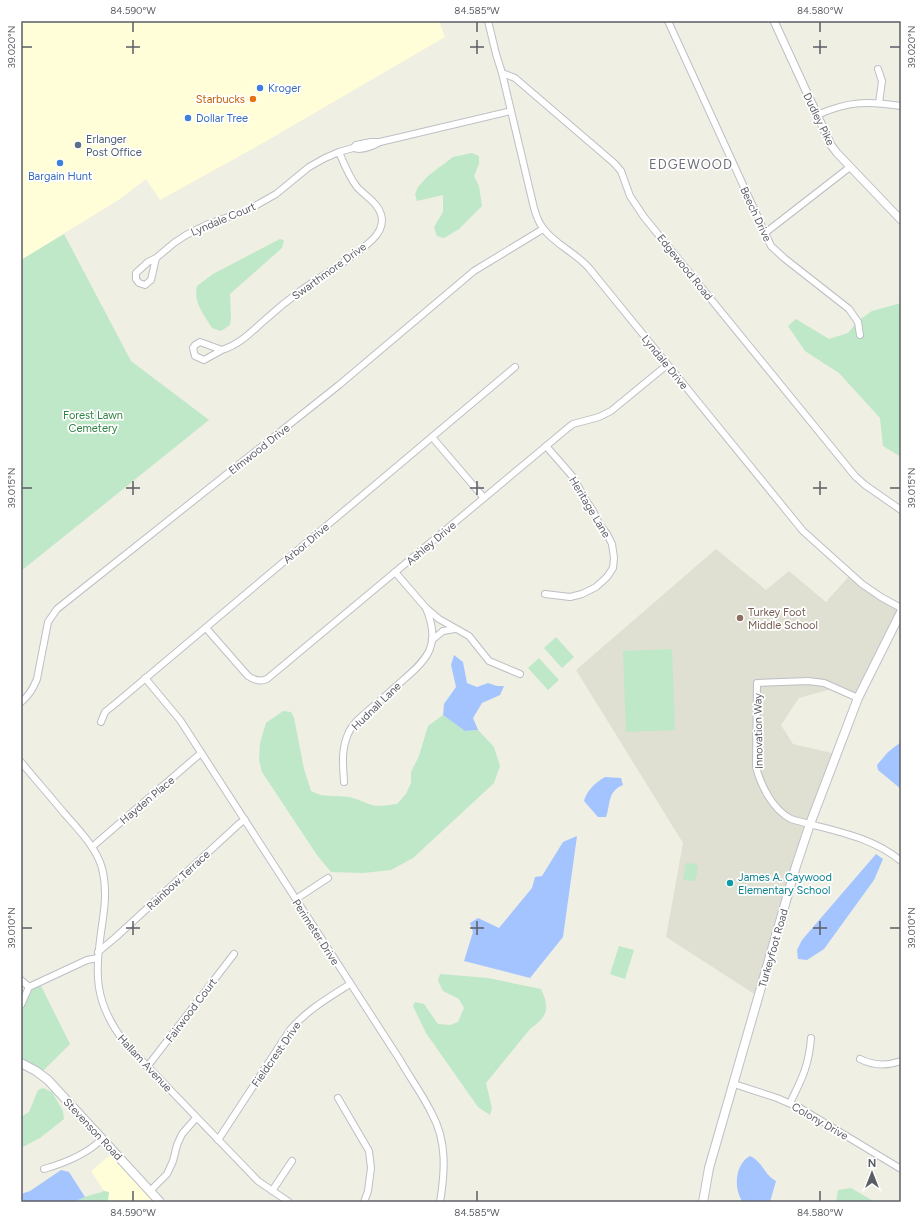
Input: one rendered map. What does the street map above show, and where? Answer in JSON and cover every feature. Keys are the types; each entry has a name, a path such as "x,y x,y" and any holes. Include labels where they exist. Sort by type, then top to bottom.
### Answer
{"main road":[{"name":"Turkeyfoot Road","path":"703,1202 710,1168 796,866 810,824 858,698 901,612"},
{"name":"Stevenson Road","path":"21,1063 36,1071 48,1080 155,1198"}],"street":[{"path":"488,21 502,73"},
{"name":"Beech Drive","path":"668,21 773,249 849,309 858,322 860,335"},
{"name":"Dudley Pike","path":"774,21 831,144 837,153 901,220"},
{"path":"878,69 882,81 879,103"},
{"name":"Lyndale Drive","path":"502,73 534,208 539,223 543,229 555,241 572,252 585,264 803,531 862,584 901,608"},
{"name":"Edgewood Road","path":"502,73 515,78 614,163 621,172 630,196 644,217 850,470 865,485 901,510"},
{"path":"817,115 834,108 852,104 879,103 901,106"},
{"name":"Lyndale Court","path":"156,258 174,243 198,228 235,215 262,202 276,194 309,167 339,152 353,148 356,145 380,142 511,111"},
{"name":"Swarthmore Drive","path":"222,350 243,340 284,304 332,271 372,240 379,232 382,222 380,211 352,180 344,166 339,152"},
{"path":"765,232 850,167"},
{"name":"Elmwood Drive","path":"21,702 34,688 48,622 57,609 328,394 474,272 543,229"},
{"name":"Ashley Drive","path":"206,628 248,676 256,680 264,681 573,424 599,417 611,411 667,365"},
{"name":"Arbor Drive","path":"101,722 105,712 515,367"},
{"path":"432,437 484,498"},
{"name":"Heritage Lane","path":"545,594 570,597 582,594 605,580 613,568 614,558 612,544 607,534 584,499 573,477 546,446"},
{"name":"Hudnall Lane","path":"395,572 426,608 439,619 472,639 489,661 520,674"},
{"name":"Hudnall Lane","path":"344,782 342,758 346,740 352,728 364,714 419,666 429,653 433,627 426,608"},
{"path":"432,640 443,631 455,629"},
{"name":"Perimeter Drive","path":"146,678 180,720 400,1060 435,1119 442,1142 444,1159 440,1202"},
{"name":"Innovation Way","path":"858,698 824,683 808,681 757,683 756,767 759,779 773,804 781,813 791,819 868,841 885,849 901,861"},
{"name":"Hayden Place","path":"92,847 201,753"},
{"name":"Hallam Avenue","path":"21,762 92,847 101,867 105,883 105,905 98,955 99,989 103,1006 109,1021 124,1043 258,1181 289,1202"},
{"name":"Rainbow Terrace","path":"29,987 98,955 112,940 245,820"},
{"path":"296,899 328,878"},
{"path":"101,934 112,940"},
{"name":"Fairwood Court","path":"147,1067 234,954"},
{"path":"21,980 29,987 21,1005"},
{"name":"Fieldcrest Drive","path":"218,1140 298,1020 309,1010 350,984"},
{"path":"790,1103 807,1068 811,1038"},
{"path":"860,1059 870,1063 882,1065 901,1061"},
{"name":"Colony Drive","path":"734,1084 790,1103 901,1169"},
{"path":"338,1098 369,1151 371,1168 368,1191 364,1202"},
{"path":"155,1198 173,1161 177,1145 182,1134 196,1118"},
{"path":"44,1170 83,1154 102,1139"},
{"path":"272,1191 292,1161"}],"shaded area":[{"path":"21,21 439,21 445,37 256,147 160,200 146,179 120,199 21,260"},
{"path":"716,549 766,590 789,571 826,602 851,574 901,608 858,698 835,688 799,698 781,725 793,744 836,754 810,824 759,997 666,937 683,843 576,670"},
{"path":"114,1152 160,1202 105,1202 108,1200 109,1192 104,1191 91,1171"}],"green space":[{"path":"472,153 479,156 479,164 474,176 479,186 482,206 459,229 444,238 437,236 434,227 443,212 443,195 417,201 415,194 418,187 428,176 453,157"},
{"name":"Forest Lawn Cemetery","path":"64,234 131,361 209,420 21,571 21,260"},
{"path":"280,239 284,240 282,248 230,294 230,325 221,331 212,328 198,303 196,292 197,286 213,274"},
{"path":"901,303 901,457 883,446 880,418 839,373 805,351 788,326 796,319 829,339 848,333 858,321 872,311"},
{"path":"556,637 574,657 562,668 544,648"},
{"path":"672,649 675,730 626,732 623,651"},
{"path":"539,658 559,680 548,690 528,668"},
{"path":"283,711 291,712 294,718 304,769 311,791 321,795 342,796 357,799 375,806 397,804 406,794 411,783 411,772 419,756 428,726 443,715 465,731 478,730 494,747 500,766 494,783 413,858 391,870 363,873 331,872 317,855 262,772 259,760 260,743 266,723"},
{"path":"686,863 696,864 698,868 695,881 683,880"},
{"path":"619,946 634,950 625,979 610,974"},
{"path":"440,974 488,978 541,989 544,996 546,1002 546,1012 544,1016 530,1029 486,1083 492,1108 490,1115 478,1107 426,1033 413,1006 415,1002 424,1004 438,1024 450,1025 458,1022 464,1008 459,999 443,991 438,981"},
{"path":"39,982 70,1044 40,1074 21,1063 21,1005 29,987"},
{"path":"43,1088 52,1092 63,1111 64,1119 40,1138 21,1148 21,1117 29,1112 38,1090"},
{"path":"851,1188 875,1202 836,1202 838,1190"},
{"path":"104,1191 109,1192 108,1200 105,1202 73,1202 81,1198"}],"water":[{"path":"454,655 463,662 467,683 477,687 488,683 497,686 504,686 500,695 482,703 473,718 478,730 465,731 443,715 444,704 456,687 451,665"},
{"path":"901,742 901,789 878,770 877,765 888,752"},
{"path":"605,777 621,778 623,785 614,791 610,798 606,817 598,817 584,801 587,793 592,787"},
{"path":"577,836 563,937 530,978 464,961 473,932 470,923 478,918 499,928 532,888 535,877 542,876 563,842"},
{"path":"876,854 883,859 874,880 824,949 807,960 798,959 797,950 802,940"},
{"path":"750,1156 758,1162 776,1181 770,1202 743,1202 740,1197 737,1177 741,1165"},
{"path":"61,1170 69,1172 85,1197 73,1202 21,1202 21,1194 30,1191"}],"place":[{"name":"Kroger","path":"260,88"},
{"name":"Starbucks","path":"253,99"},
{"name":"Dollar Tree","path":"188,118"},
{"name":"Erlanger Post Office","path":"78,145"},
{"name":"Bargain Hunt","path":"60,163"},
{"name":"Turkey Foot Middle School","path":"740,618"},
{"name":"James A. Caywood Elementary School","path":"730,883"}],"district":[{"name":"EDGEWOOD","path":"691,164"}]}
